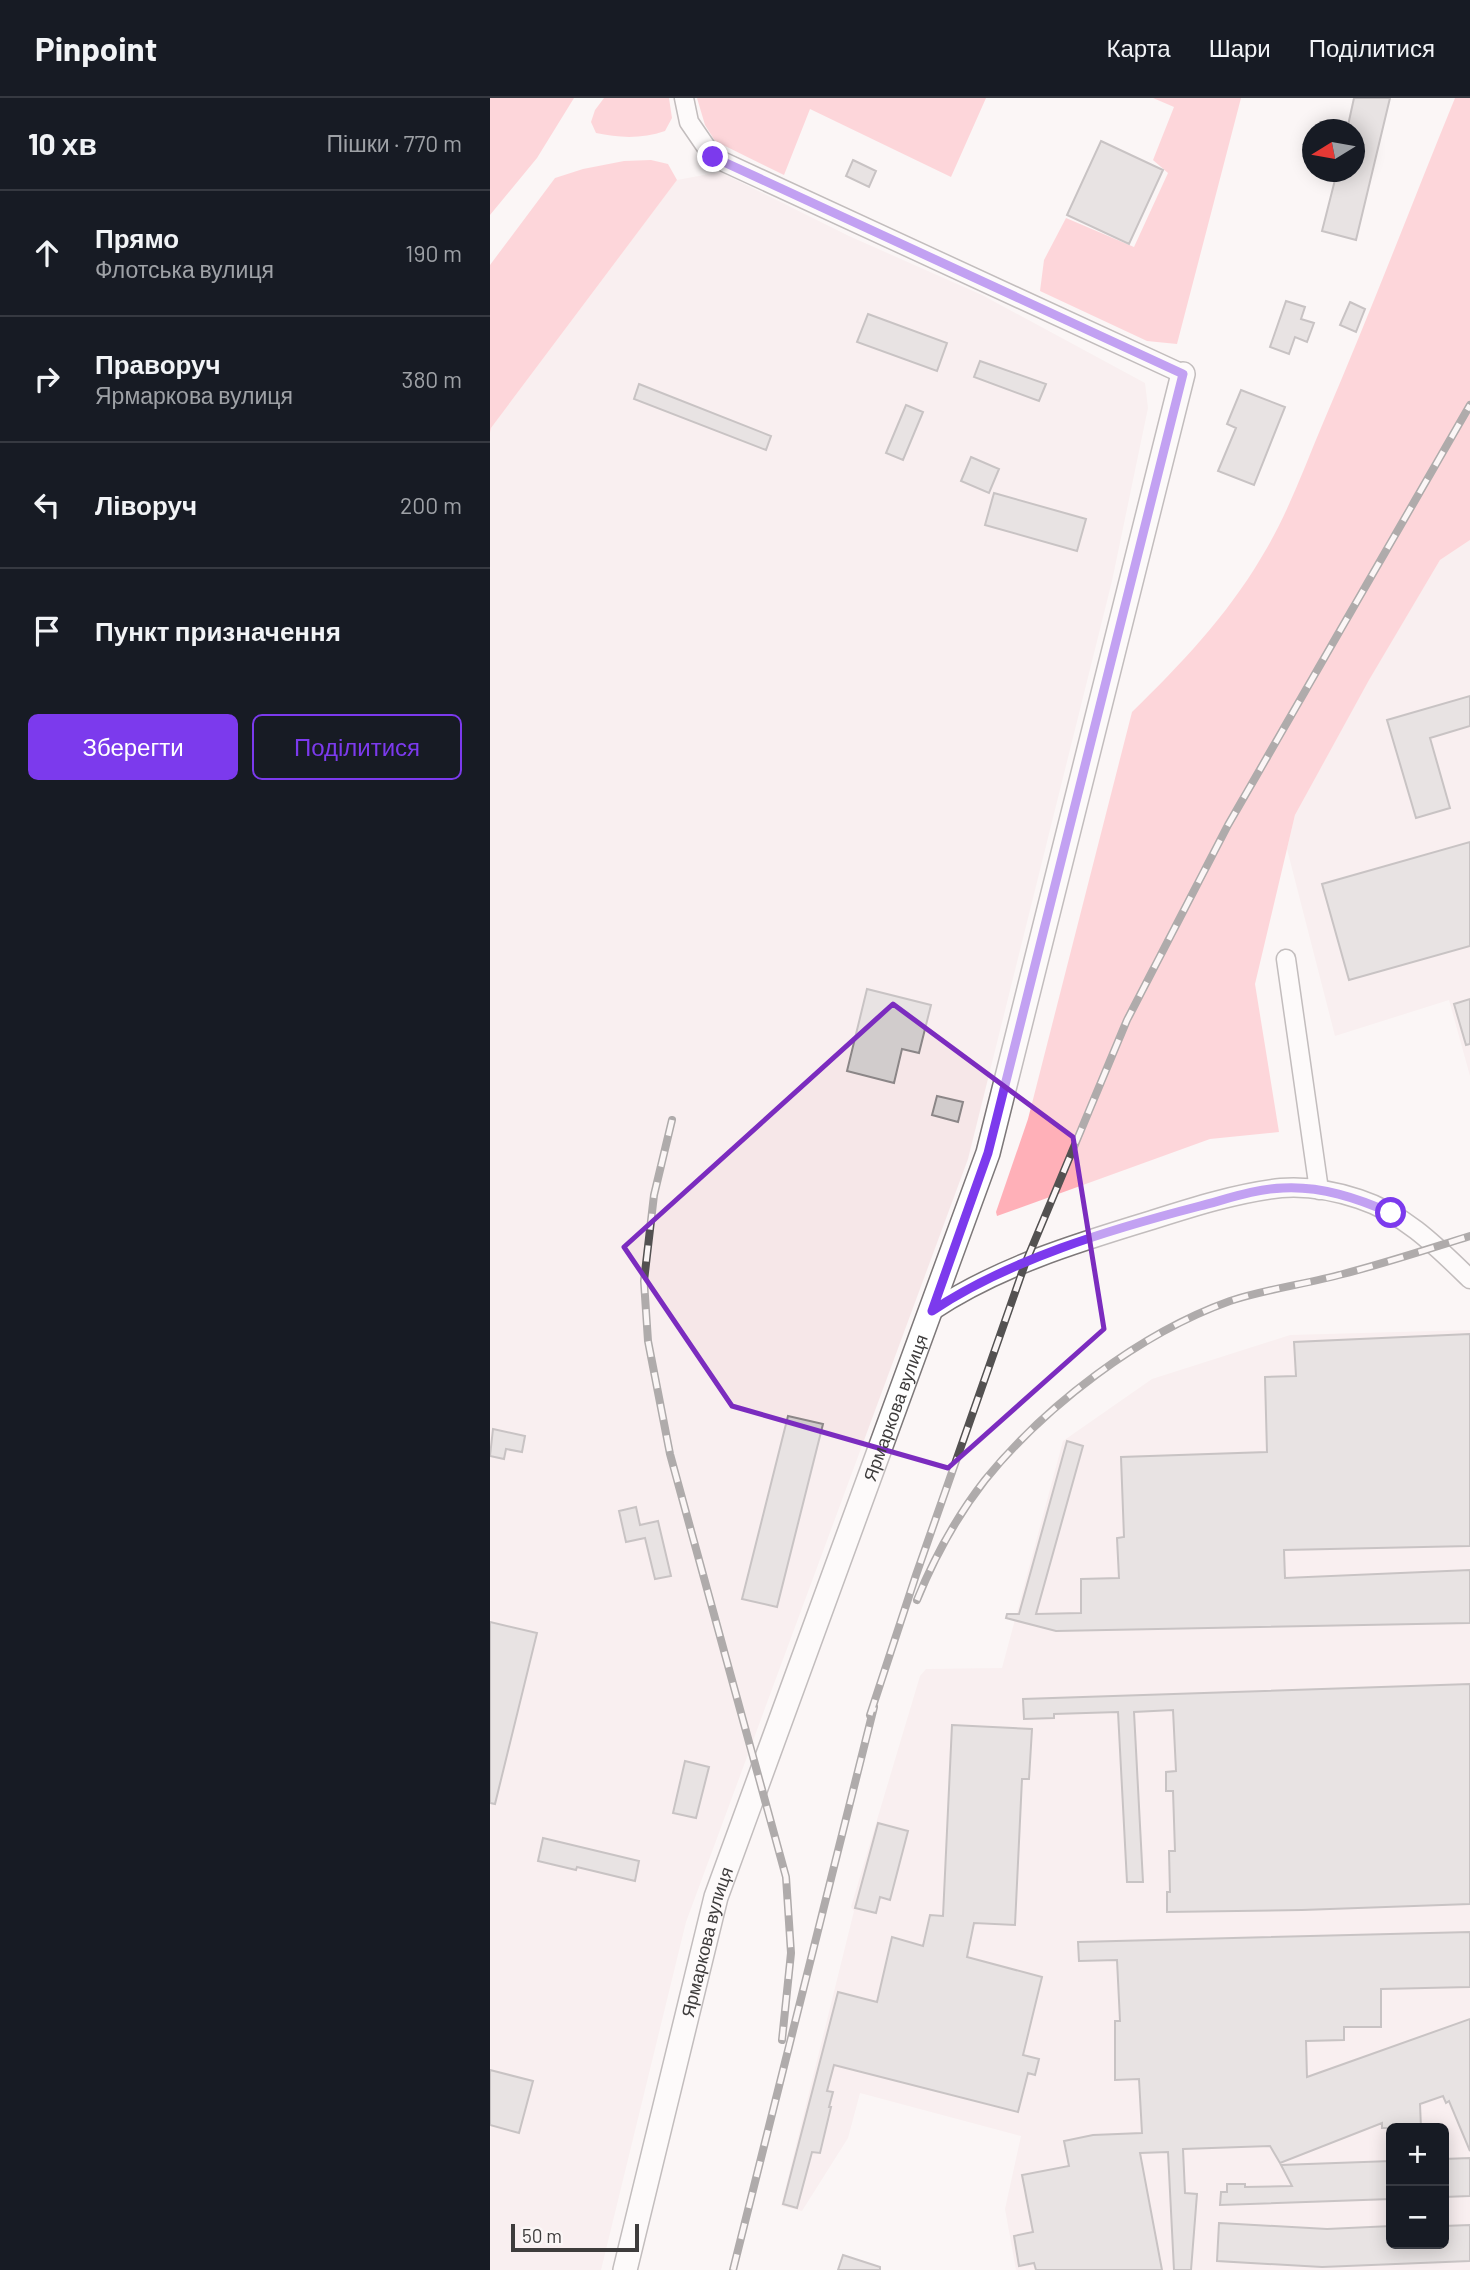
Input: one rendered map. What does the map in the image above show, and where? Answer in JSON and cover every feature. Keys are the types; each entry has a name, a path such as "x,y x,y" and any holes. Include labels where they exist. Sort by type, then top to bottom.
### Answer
{"street":[{"path":"684,98 690,122 713,157 1183,374"},
{"name":"Ярмаркова вулиця","path":"625,2270 716,1897 988,1153 1183,374"},
{"path":"1286,959 1319,1190"},
{"path":"932,1311 966,1288 1082,1241 1181,1211 1284,1188 1319,1190 1359,1199 1391,1213 1419,1231 1470,1279"}],"highlighted area":[{"path":"893,1004 1073,1137 1104,1329 948,1468 732,1406 624,1247"}],"shaded area":[{"path":"490,98 574,98 537,158 490,215"},
{"path":"604,98 669,98 672,118 665,131 648,135 622,137 596,133 591,122 595,110"},
{"path":"697,98 986,98 951,177 810,109 784,175 715,141 705,125"},
{"path":"1153,98 1241,98 1177,344 1147,341 1040,291 1044,260 1066,218 1134,247 1168,173 1153,160 1174,107"},
{"path":"1455,98 1470,98 1470,540 1440,560 1369,680 1295,815 1255,984 1279,1132 1210,1139 997,1216 996,1212 1028,1119 1132,712 1185,658 1233,600 1279,526"},
{"path":"651,160 668,164 677,180 491,428 490,433 490,265 555,178 624,161"},
{"path":"720,172 849,236 982,295 1145,383 1148,408 1112,581 968,1159 686,1922 601,2270 490,2270 490,433 491,428 677,180"},
{"path":"1470,540 1470,1076 1449,1000 1335,1036 1287,849 1295,815 1369,679 1440,560"},
{"path":"1470,1330 1470,2270 1016,2270 1005,2209 1021,2136 860,2093 848,2138 802,2211 781,2206 854,1911 851,1907 920,1676 926,1669 1002,1668 1063,1441 1152,1379 1290,1335"}],"building":[{"path":"1354,98 1390,98 1356,240 1322,231 1334,182 1365,182 1365,119 1349,119"},
{"path":"1101,141 1163,170 1129,244 1067,215"},
{"path":"853,160 876,171 869,187 846,176"},
{"path":"1286,301 1305,307 1301,319 1314,323 1307,342 1295,337 1289,354 1270,347"},
{"path":"1350,302 1365,309 1356,332 1340,325"},
{"path":"868,314 947,343 937,371 857,342"},
{"path":"980,361 1046,384 1039,401 974,377"},
{"path":"639,384 771,436 766,450 634,399"},
{"path":"1241,390 1285,407 1254,485 1218,471 1236,428 1227,424"},
{"path":"906,405 923,412 903,460 886,453"},
{"path":"971,457 999,469 989,493 961,481"},
{"path":"994,493 1086,519 1077,551 985,525"},
{"path":"1470,696 1470,726 1430,738 1450,808 1416,818 1387,720"},
{"path":"1470,842 1470,946 1349,980 1322,884"},
{"path":"867,989 931,1005 919,1053 902,1049 894,1083 847,1071"},
{"path":"1470,999 1470,1044 1466,1045 1454,1004"},
{"path":"937,1096 963,1102 958,1122 932,1115"},
{"path":"1470,1334 1470,1546 1284,1550 1285,1578 1470,1570 1470,1623 1056,1631 1006,1618 1007,1614 1019,1614 1067,1441 1083,1446 1036,1614 1081,1613 1081,1579 1119,1578 1117,1538 1124,1537 1121,1457 1267,1452 1265,1377 1296,1376 1294,1342"},
{"path":"788,1416 823,1424 777,1607 742,1599"},
{"path":"493,1429 525,1436 522,1452 506,1449 504,1459 490,1456"},
{"path":"636,1507 640,1525 658,1521 671,1576 655,1579 645,1538 626,1542 619,1511"},
{"path":"490,1622 537,1633 495,1804 490,1803"},
{"path":"1470,1684 1470,1904 1167,1912 1167,1892 1170,1892 1169,1851 1175,1851 1173,1791 1166,1791 1166,1772 1176,1771 1173,1710 1134,1712 1143,1882 1127,1882 1118,1712 1054,1714 1054,1718 1024,1719 1023,1699"},
{"path":"952,1725 1032,1729 1029,1779 1022,1779 1015,1925 974,1923 967,1957 1042,1977 1023,2055 1039,2059 1035,2075 1028,2073 1018,2112 834,2065 827,2091 833,2092 831,2107 820,2153 812,2152 797,2208 783,2204 838,1992 877,2002 892,1937 923,1946 930,1915 943,1916"},
{"path":"685,1761 709,1767 696,1818 673,1813"},
{"path":"878,1823 908,1831 890,1900 880,1897 876,1913 855,1908"},
{"path":"543,1838 639,1861 635,1881 538,1861"},
{"path":"1470,1932 1470,1987 1381,1989 1381,2027 1344,2027 1344,2040 1306,2041 1307,2077 1470,2019 1470,2151 1449,2101 1446,2103 1443,2096 1420,2104 1421,2123 1386,2123 1386,2128 1382,2128 1382,2123 1280,2163 1270,2146 1183,2149 1185,2193 1197,2194 1191,2270 1174,2270 1168,2152 1140,2153 1162,2270 1036,2270 1034,2263 1019,2266 1014,2236 1033,2232 1022,2175 1069,2166 1064,2141 1093,2135 1142,2133 1139,2079 1115,2080 1115,2021 1120,2021 1117,1960 1079,1961 1078,1942"},
{"path":"490,2070 533,2081 519,2133 490,2125"},
{"path":"1470,2158 1470,2196 1449,2197 1449,2159"},
{"path":"1386,2161 1386,2199 1220,2205 1221,2192 1227,2192 1227,2184 1245,2184 1245,2187 1292,2186 1281,2165"},
{"path":"1219,2223 1327,2229 1386,2226 1386,2249 1449,2249 1449,2226 1470,2225 1470,2261 1322,2267 1217,2261"},
{"path":"843,2255 880,2267 880,2270 838,2270"}],"railway":[{"path":"870,1715 1025,1264 1127,1020 1228,825 1470,405"},
{"path":"672,1120 654,1195 644,1281 648,1341 670,1454 786,1877 791,1953 782,2040"},
{"path":"917,1600 947,1538 985,1480 1009,1452 1065,1399 1129,1352 1162,1332 1230,1301 1359,1270 1470,1236"},
{"path":"733,2270 874,1707"}],"route":[{"path":"713,157 1183,374 988,1153 932,1311 966,1288 1082,1241 1181,1211 1257,1192 1284,1188 1319,1190 1359,1199 1391,1213"}]}
